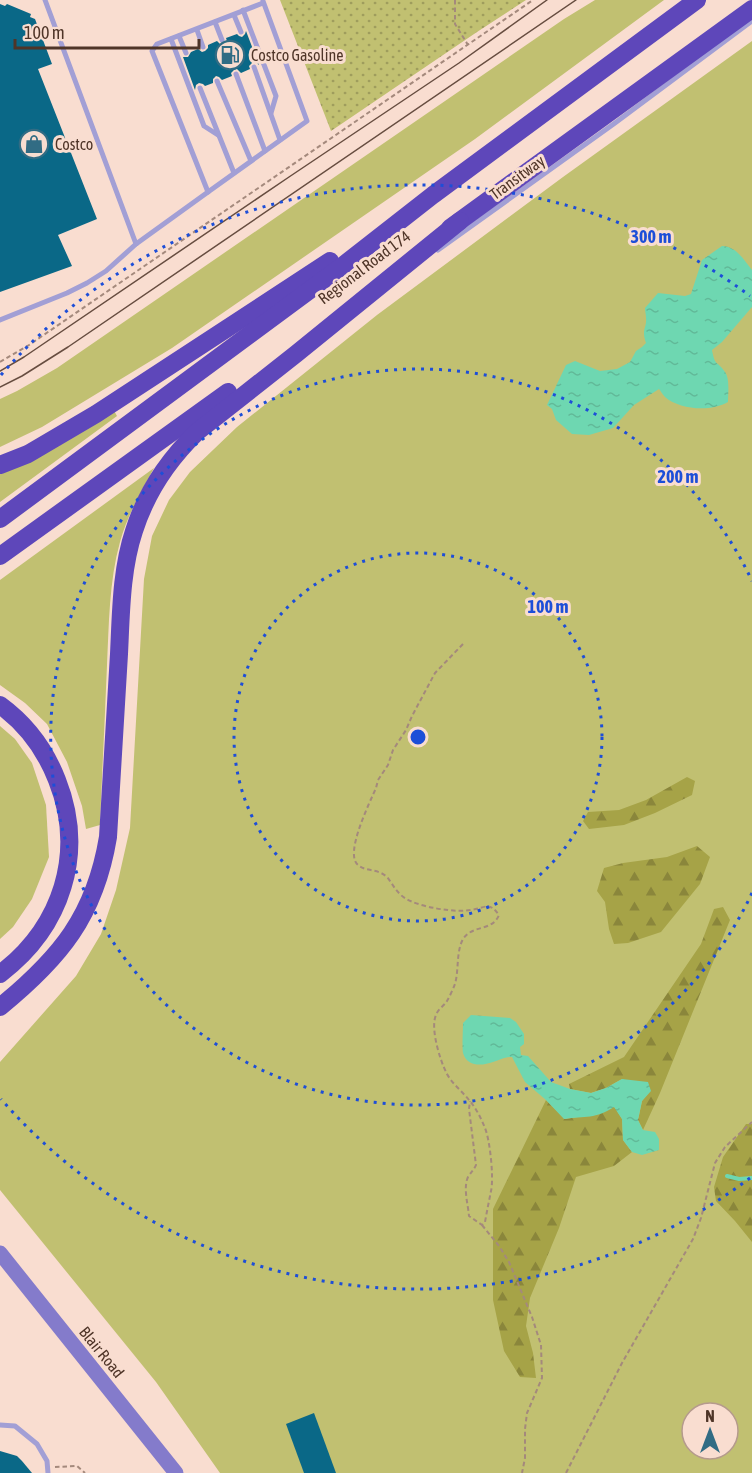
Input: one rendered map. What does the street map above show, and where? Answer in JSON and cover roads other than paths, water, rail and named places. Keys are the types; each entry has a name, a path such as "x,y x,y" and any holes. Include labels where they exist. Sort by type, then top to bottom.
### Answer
{"highway":[{"name":"Regional Road 174","path":"0,519 697,0"},
{"name":"Regional Road 174","path":"0,556 142,455 460,220 752,9"},
{"path":"0,465 28,454 87,420 433,195"},
{"path":"0,1007 38,974 64,945 87,907 102,865 109,822 125,571 133,534 160,475 184,444 213,418 296,354 460,220"},
{"path":"0,705 27,728 52,765 66,804 70,848 62,892 49,920 33,943 0,974"}],"main road":[{"name":"Blair Road","path":"0,1253 176,1473"}],"lane":[{"path":"45,0 136,244"},
{"path":"616,60 692,0"},
{"path":"0,320 67,293 106,271 136,244 265,151 307,120 263,1 234,15 157,44 152,51 208,192"},
{"path":"243,10 276,96 271,113"},
{"path":"234,15 241,32"},
{"name":"Transitway","path":"433,254 752,21"},
{"path":"215,22 222,39"},
{"path":"197,30 203,47"},
{"path":"179,36 186,53"},
{"path":"171,39 204,126 218,135"},
{"path":"254,67 280,140"},
{"path":"236,74 265,151"},
{"path":"217,81 250,161"},
{"path":"200,88 234,173"},
{"path":"296,354 415,266"},
{"path":"0,1425 15,1426 38,1444 47,1461 48,1470"}],"water":[{"path":"722,246 736,251 752,270 752,307 722,342 712,350 715,361 728,378 728,402 705,408 687,407 671,401 659,389 634,405 613,428 589,435 572,434 556,420 552,409 547,405 566,365 575,361 600,371 617,369 630,362 636,351 646,343 645,308 658,293 685,296 691,294 702,260"},
{"path":"471,1015 510,1018 516,1022 524,1034 524,1044 520,1047 521,1055 528,1056 551,1082 591,1093 622,1079 648,1082 651,1091 642,1101 638,1120 643,1130 655,1132 659,1139 659,1150 642,1155 632,1152 623,1140 622,1119 614,1107 596,1115 564,1119 525,1082 512,1057 484,1064 468,1061 463,1053 463,1023"}],"waterway":[{"path":"727,1176 739,1179 752,1178"}],"tram line":[{"path":"0,371 459,63 547,0"},
{"path":"0,387 68,347 576,0"}],"place":[{"name":"Costco Gasoline","path":"230,55"},
{"name":"Costco","path":"34,144"}]}
